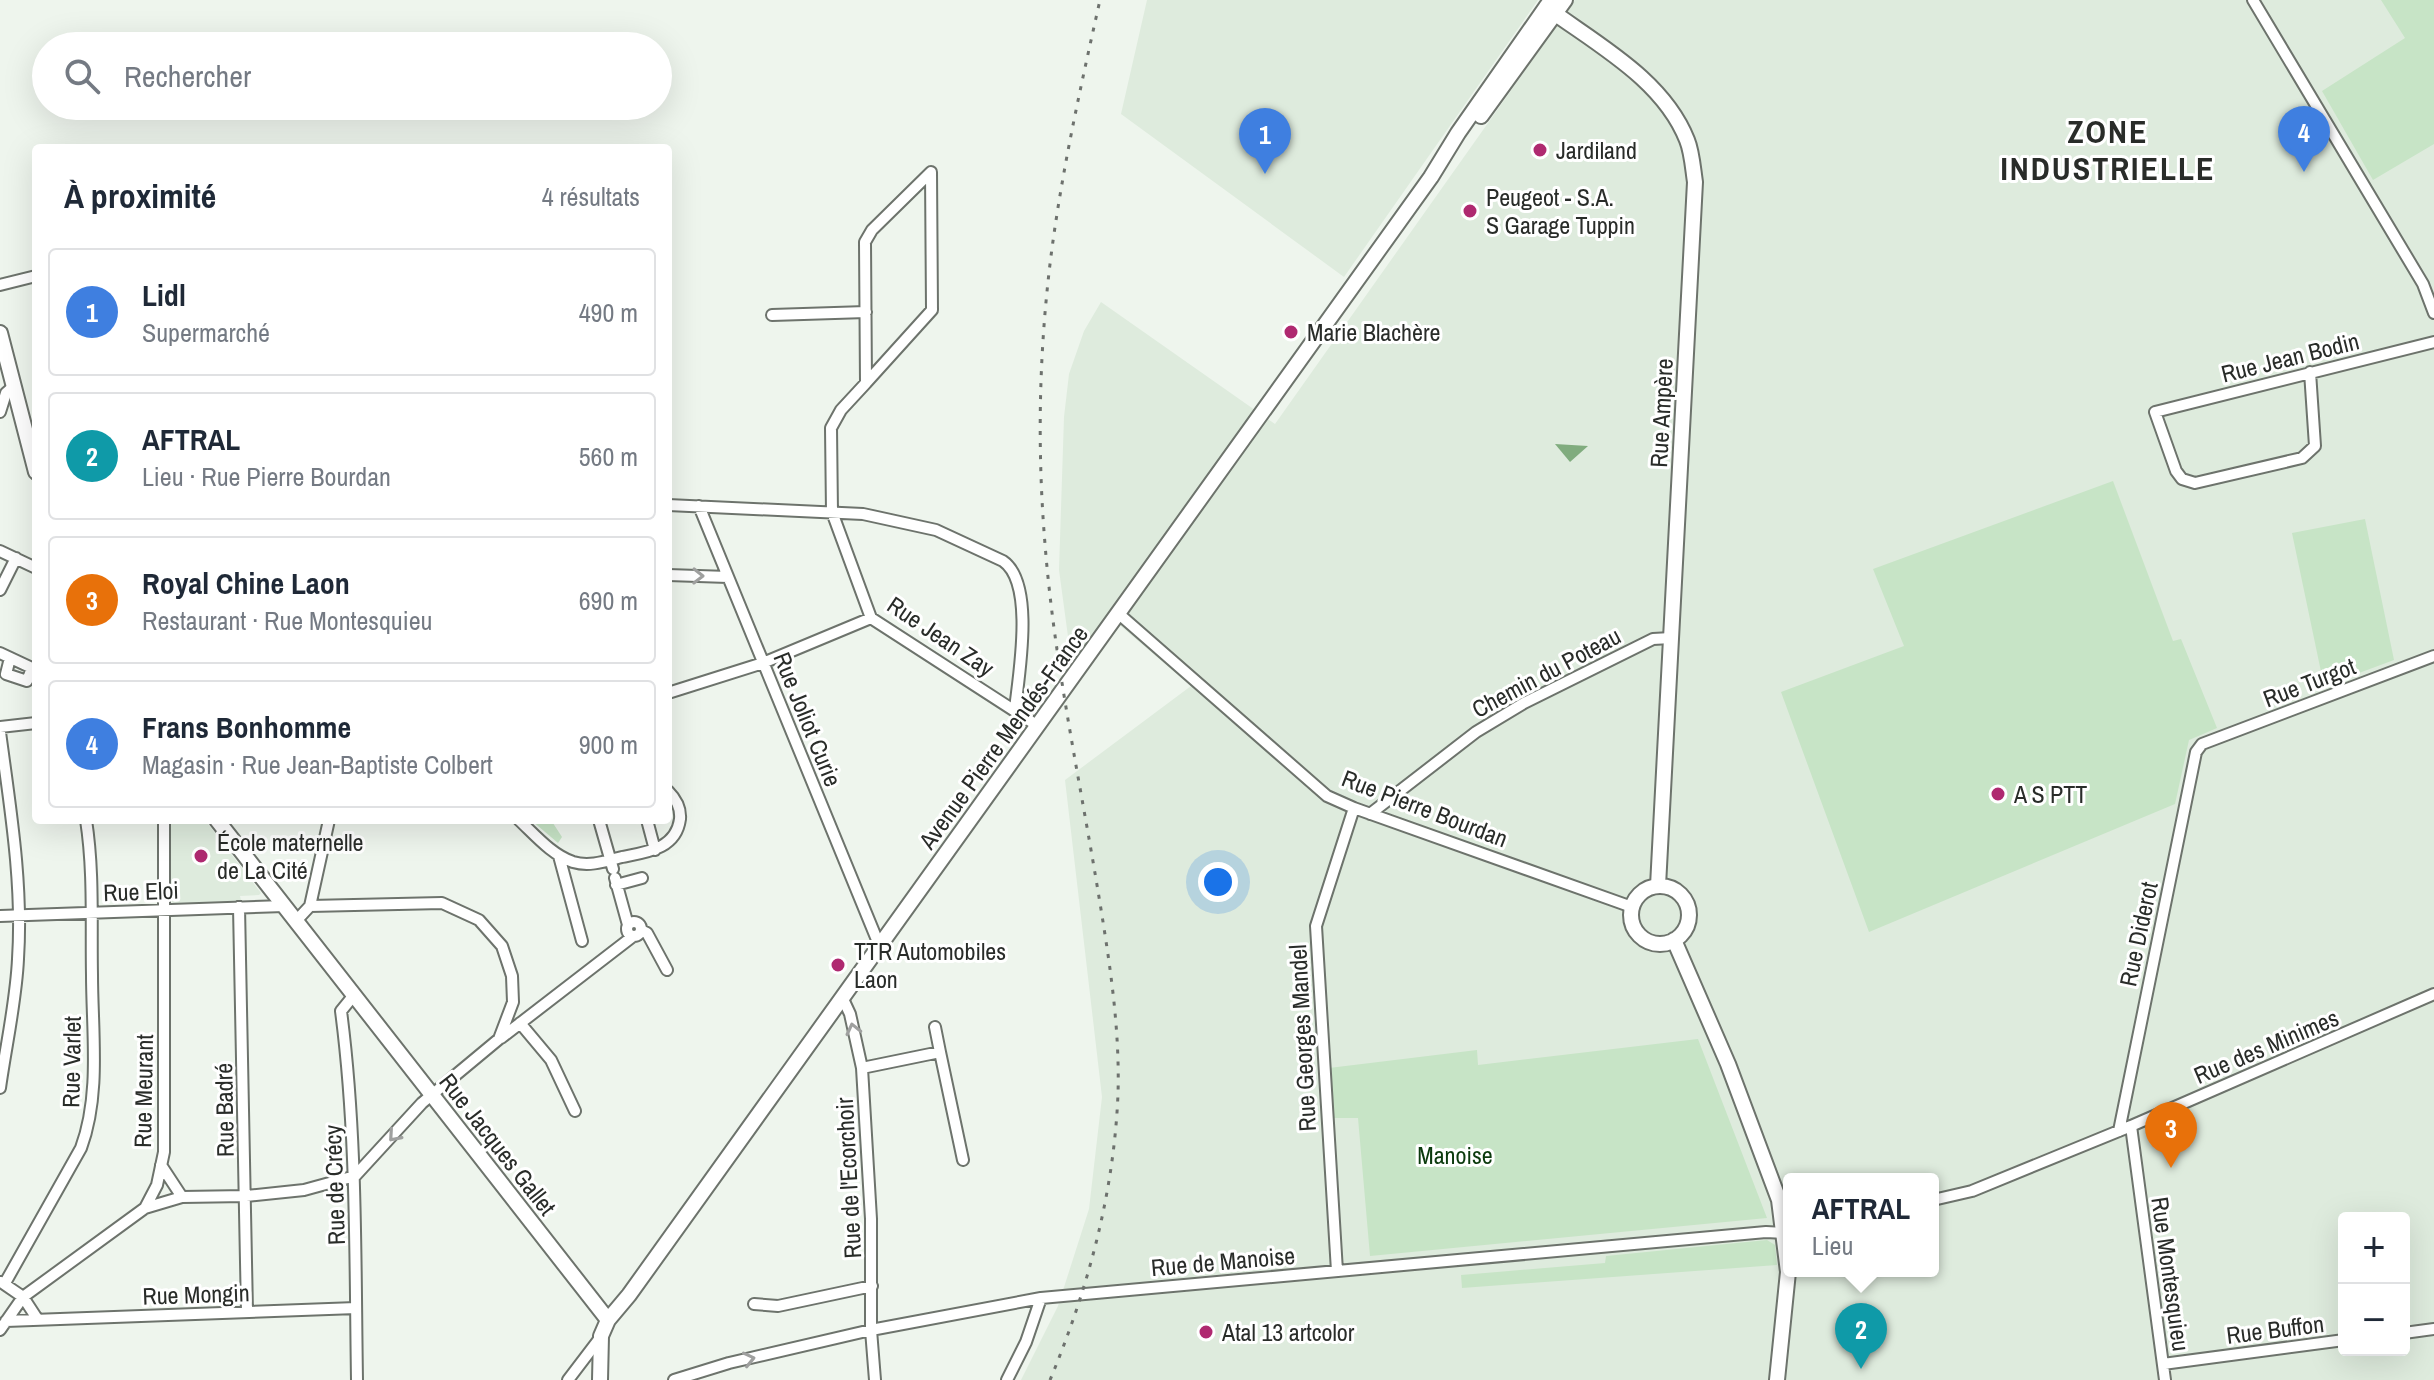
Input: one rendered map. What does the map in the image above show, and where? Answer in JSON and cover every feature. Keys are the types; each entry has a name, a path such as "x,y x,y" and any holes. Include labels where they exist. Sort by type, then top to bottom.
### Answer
{"main road":[{"name":"Avenue Pierre Mendés-France","path":"601,1336 608,1320 843,999 1431,177 1465,138 1549,11 1565,0"},
{"name":"Rue Ampère","path":"1549,11 1637,73 1670,108 1688,141 1695,182 1658,886"},
{"path":"0,333 32,449"},
{"name":"Rue Jacques Gallet","path":"220,824 608,1320"},
{"path":"1658,886 1677,891 1688,909 1685,929 1674,940 1658,944 1642,938 1632,924 1632,907 1643,891 1658,886"},
{"path":"1674,940 1733,1078 1783,1216"},
{"path":"1777,1380 1787,1277"},
{"path":"600,1380 601,1336"}],"street":[{"path":"2253,0 2423,284 2434,313"},
{"name":"Rue Jean Zay","path":"866,312 864,249 867,237 931,172 932,310 841,410 831,428 832,512 871,618 1038,726"},
{"path":"0,285 32,277"},
{"path":"772,315 866,312 866,383"},
{"name":"Rue Jean Bodin","path":"2310,372 2315,446 2302,458 2195,483 2182,479 2176,471 2155,412 2310,372 2434,342"},
{"path":"0,412 9,387 14,386"},
{"path":"672,505 832,512 884,518 936,530 1011,567 1016,576 1023,625 1015,709"},
{"name":"Rue Joliot Curie","path":"699,506 880,947"},
{"path":"0,551 32,566"},
{"path":"0,590 16,558"},
{"path":"672,575 728,577"},
{"name":"Rue Pierre Bourdan","path":"1119,614 1327,796 1632,907"},
{"path":"672,692 763,663 871,618"},
{"name":"Chemin du Poteau","path":"1370,814 1476,732 1524,703 1653,639 1671,638"},
{"name":"Rue Turgot","path":"2200,747 2434,656"},
{"path":"0,1088 18,968 19,915 15,848 0,729 32,724"},
{"name":"Rue Diderot","path":"2119,1131 2193,765 2200,747"},
{"path":"613,873 671,841 678,825 679,807 672,797"},
{"name":"Rue Georges Mandel","path":"1337,1271 1316,926 1354,808"},
{"name":"Rue Varlet","path":"2,1282 81,1148 89,1125 93,1085 90,841 87,824"},
{"name":"Rue Meurant","path":"145,1208 157,1185 164,1152 164,824"},
{"path":"296,921 310,906 328,824"},
{"path":"523,824 559,856 613,873 642,878"},
{"path":"600,824 628,925 627,932 647,933 667,970"},
{"path":"648,824 655,850"},
{"path":"559,856 582,941"},
{"path":"310,906 442,903 479,920 493,933 507,957 512,976 513,1002 499,1039"},
{"name":"Rue Eloi","path":"0,916 284,906"},
{"name":"Rue Badré","path":"239,907 247,1312"},
{"path":"3,1326 23,1297 145,1208 182,1197 246,1196 304,1190 355,1176 432,1095 637,933"},
{"name":"Rue des Minimes","path":"1939,1199 1972,1191 2119,1131 2434,994"},
{"name":"Rue de Crécy","path":"354,995 341,1011 350,1079 355,1176 357,1380"},
{"name":"Rue de l'Ecorchoir","path":"843,999 850,1014 862,1068 871,1219 871,1330 875,1380"},
{"path":"513,1002 551,1060 575,1111"},
{"path":"935,1027 963,1160"},
{"name":"Rue de l'Ecorchoir","path":"862,1068 940,1052"},
{"name":"Rue Montesquieu","path":"2131,1126 2165,1380"},
{"path":"161,1165 182,1197"},
{"name":"Rue de Manoise","path":"674,1380 729,1363 871,1330 1041,1298 1783,1233"},
{"path":"2,1282 23,1297 38,1320"},
{"name":"Rue de l'Ecorchoir","path":"754,1304 778,1306 872,1286"},
{"path":"1007,1380 1026,1342 1041,1298"},
{"name":"Rue Mongin","path":"3,1326 38,1320 356,1308"},
{"path":"2410,1332 2434,1329"},
{"path":"568,1380 601,1336"},
{"name":"Rue Buffon","path":"2163,1364 2338,1341"}],"shaded area":[{"path":"1147,0 1538,0 1344,277 1121,114"},
{"path":"1575,0 2434,0 2434,1380 1021,1380 1058,1306 1089,1209 1102,1097 1065,780 1191,686 1110,617 1072,666 1059,570 1064,417 1069,374 1084,331 1101,302 1275,424"},
{"path":"1555,444 1588,446 1570,462"},
{"name":"École maternelle de La Cité","path":"168,824 208,824 261,893 240,896 242,905 177,906 170,900"}],"green space":[{"path":"2381,0 2434,0 2434,144 2373,180 2322,91 2405,38"},
{"path":"2113,481 2173,641 2181,639 2217,728 2189,740 2175,804 1869,932 1781,692 1904,646 1873,569"},
{"path":"2365,519 2394,660 2324,686 2292,533"},
{"path":"536,824 554,824 562,837 558,843"},
{"name":"Manoise","path":"1698,1039 1767,1218 1370,1256 1358,1118 1332,1118 1329,1068 1477,1050 1478,1065"},
{"path":"1767,1240 1775,1245 1777,1265 1462,1288 1461,1275 1605,1263 1606,1256"}],"railway":[{"path":"1050,1380 1076,1311 1097,1240 1111,1168 1118,1094 1110,967 1049,587 1040,436 1044,328 1055,224 1100,0"}],"place":[{"name":"Jardiland","path":"1540,150"},
{"name":"Frans Bonhomme","path":"2304,172"},
{"name":"Lidl","path":"1265,174"},
{"name":"Peugeot - S.A. S Garage Tuppin","path":"1470,211"},
{"name":"Marie Blachère","path":"1291,332"},
{"name":"A S PTT","path":"1998,794"},
{"name":"École maternelle de La Cité","path":"201,856"},
{"name":"TTR Automobiles Laon","path":"838,965"},
{"name":"Royal Chine Laon","path":"2171,1168"},
{"name":"Atal 13 artcolor","path":"1206,1332"},
{"name":"AFTRAL","path":"1861,1369"}],"district":[{"name":"ZONE INDUSTRIELLE","path":"2108,150"}]}
